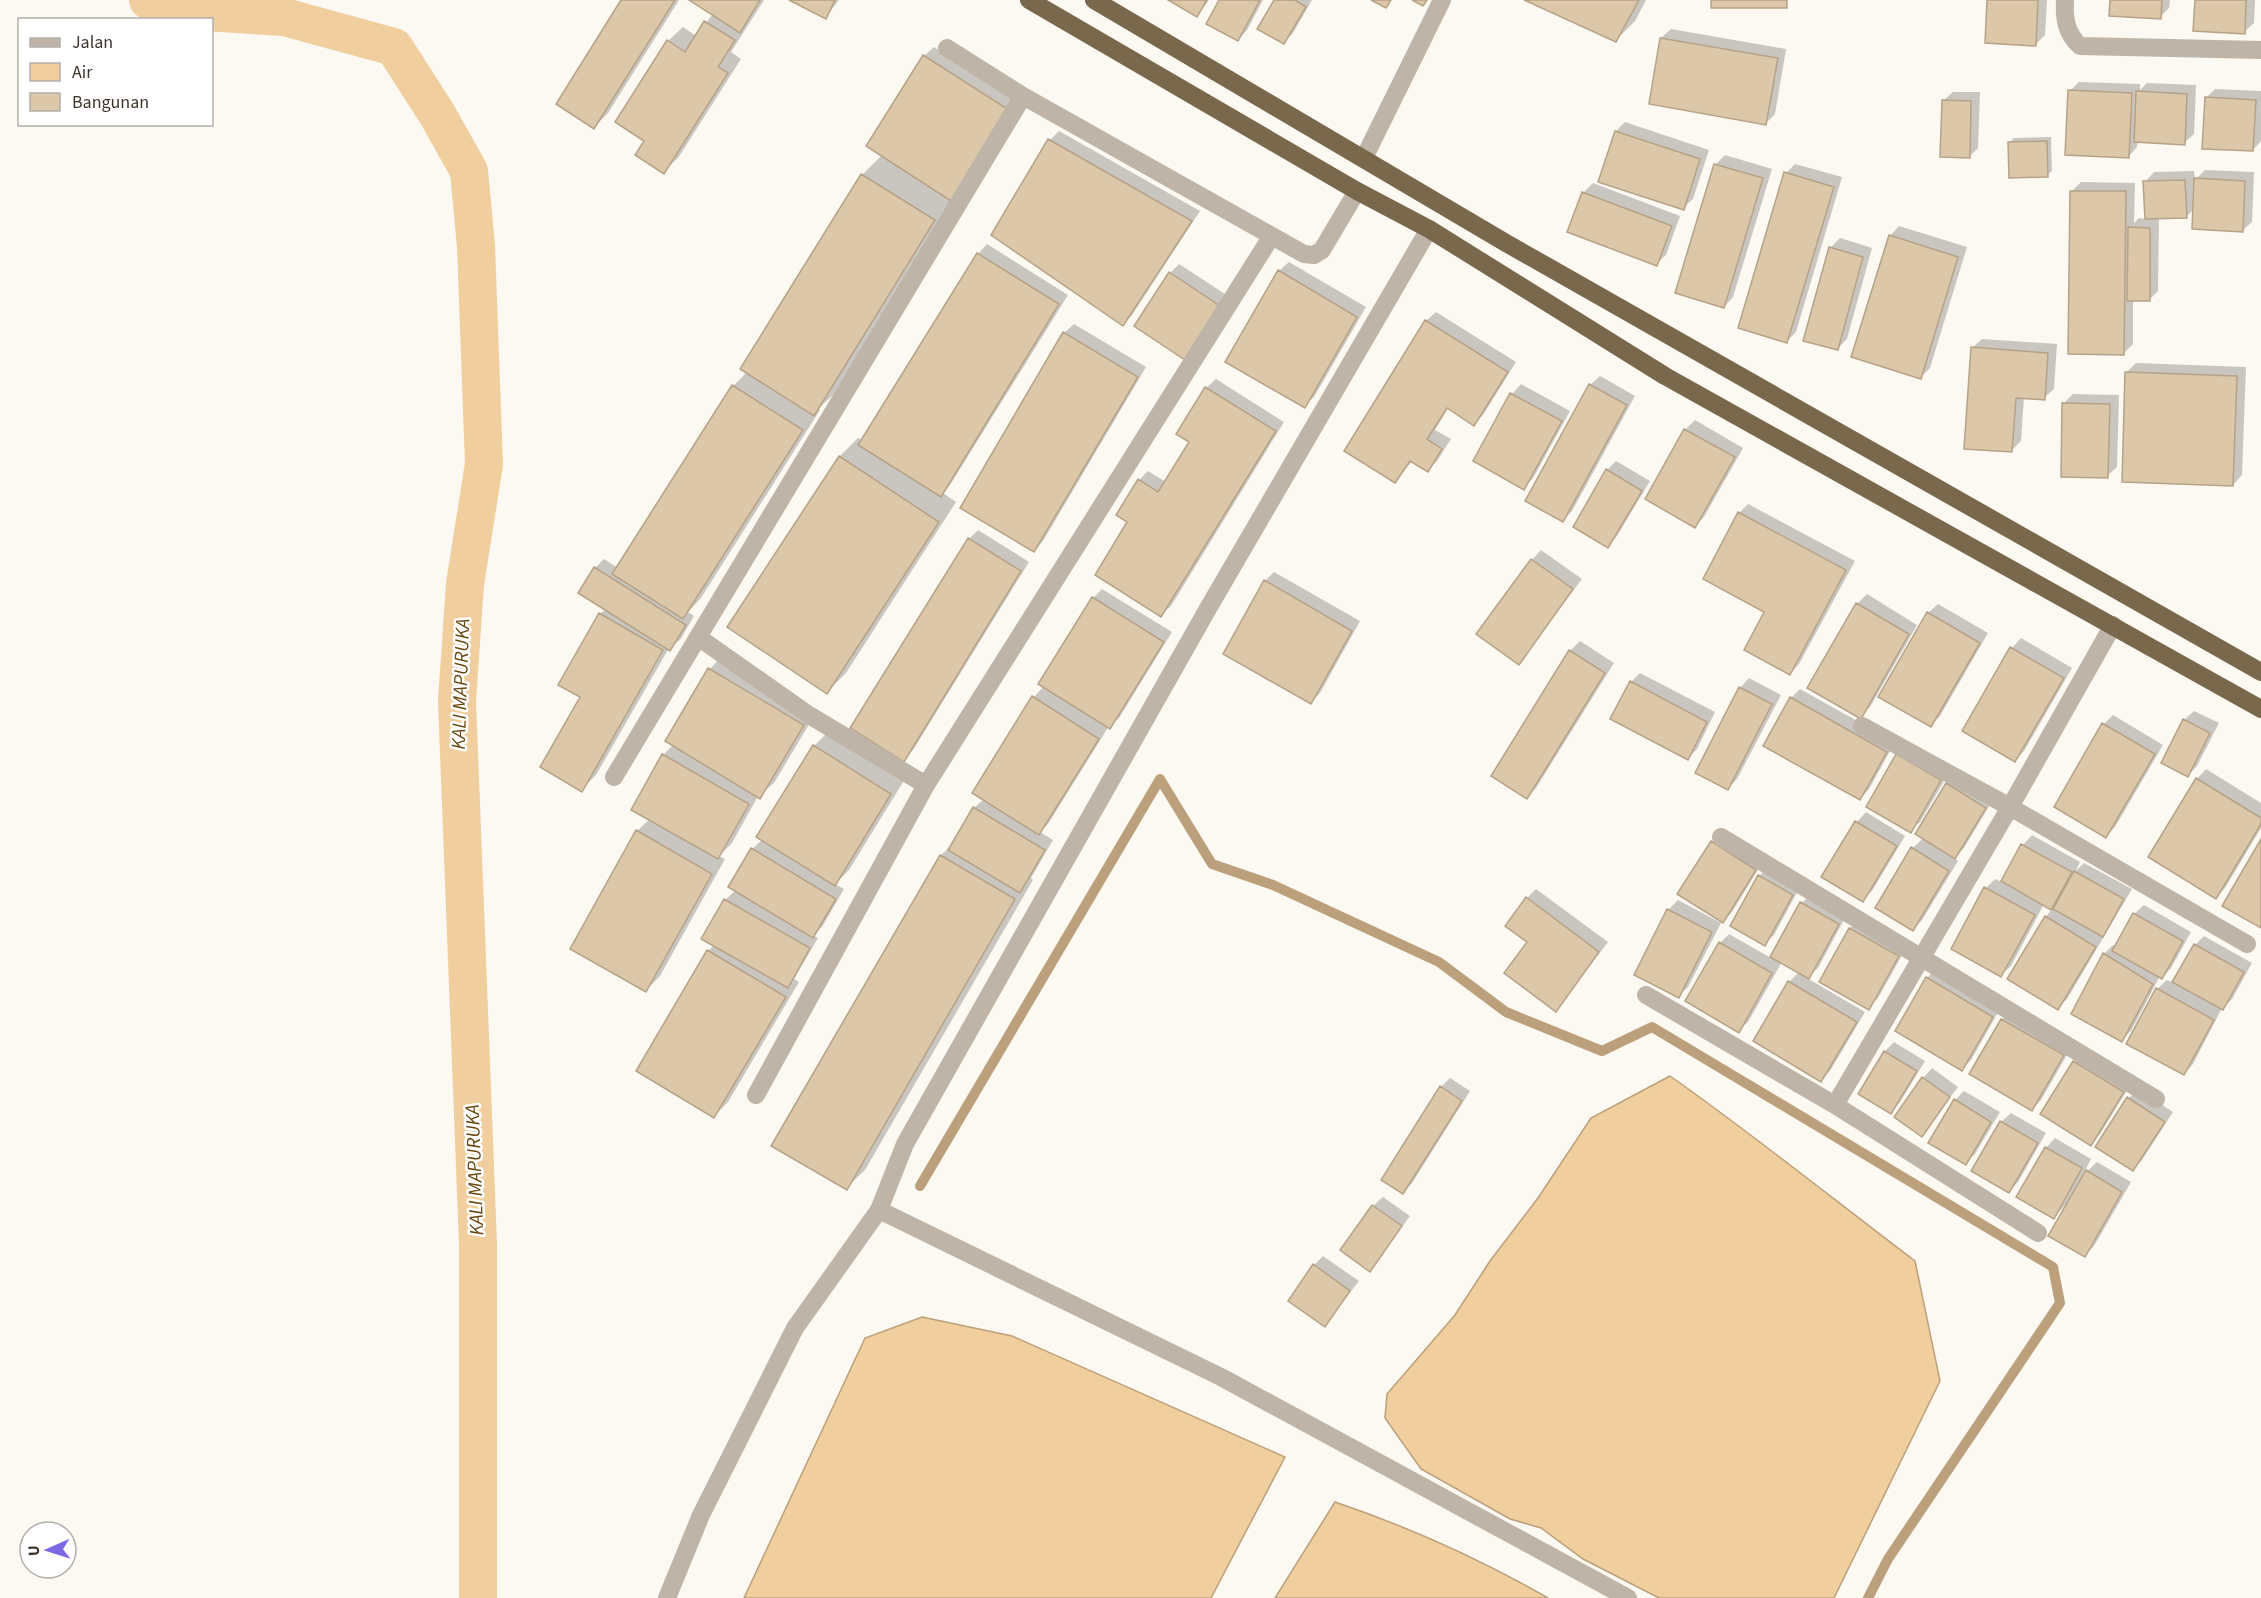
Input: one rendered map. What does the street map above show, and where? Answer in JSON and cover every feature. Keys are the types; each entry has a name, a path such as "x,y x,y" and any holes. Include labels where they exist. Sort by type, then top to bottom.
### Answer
{"highway":[{"path":"1029,0 1357,191 1429,229 1665,376 2261,709"},
{"path":"1094,0 1506,243 2261,672"}],"street":[{"path":"1364,158 1442,0"},
{"path":"2065,0 2064,15 2070,37 2080,46 2261,50"},
{"path":"947,48 1023,96 1304,254 1314,255 1328,241 1357,191"},
{"path":"614,777 1023,96"},
{"path":"667,1598 701,1515 795,1328 879,1210 905,1144 1200,622 1429,229"},
{"path":"756,1095 926,785 1271,237"},
{"path":"1835,1105 2010,807 2113,625"},
{"path":"699,637 809,716 926,785"},
{"path":"1862,726 2010,807 2247,944"},
{"path":"1721,837 2156,1099"},
{"path":"1646,995 1835,1105 2038,1233"},
{"path":"879,1210 1221,1377 1628,1598"}],"water":[{"path":"1670,1076 1915,1261 1940,1381 1834,1598 1659,1598 1583,1559 1541,1528 1510,1519 1421,1469 1385,1418 1387,1394 1455,1315 1490,1261 1538,1198 1591,1118"},
{"path":"922,1317 1012,1336 1285,1457 1211,1598 744,1598 865,1338"},
{"path":"1335,1502 1444,1545 1548,1598 1275,1598"}],"building":[{"path":"621,0 675,0 594,129 556,104"},
{"path":"689,0 760,0 740,33"},
{"path":"789,0 835,0 826,19"},
{"path":"1168,0 1207,0 1197,17"},
{"path":"1219,0 1260,0 1238,41 1206,24"},
{"path":"1274,0 1295,0 1306,7 1284,44 1257,29"},
{"path":"1371,0 1391,0 1386,8"},
{"path":"1412,0 1427,0 1423,6"},
{"path":"1524,0 1639,0 1616,42"},
{"path":"1711,0 1787,0 1787,8 1711,8"},
{"path":"1987,0 2038,0 2036,46 1985,43"},
{"path":"2110,0 2162,0 2161,19 2109,16"},
{"path":"2195,0 2246,0 2245,34 2193,31"},
{"path":"704,21 735,40 718,67 728,73 664,174 635,155 644,141 615,122 667,40 685,52"},
{"path":"1660,38 1778,58 1766,125 1649,104"},
{"path":"923,55 1009,110 951,201 866,146"},
{"path":"2068,90 2132,93 2129,158 2065,155"},
{"path":"2136,91 2187,94 2185,145 2134,142"},
{"path":"2205,97 2256,100 2253,151 2202,149"},
{"path":"1942,100 1971,101 1970,158 1940,157"},
{"path":"1615,131 1700,159 1684,210 1598,182"},
{"path":"1048,139 1192,221 1123,326 991,235"},
{"path":"2047,141 2048,177 2009,178 2008,142"},
{"path":"1714,164 1763,178 1724,308 1675,293"},
{"path":"1784,172 1834,187 1787,343 1738,328"},
{"path":"861,174 935,220 814,416 740,369"},
{"path":"2194,178 2245,181 2243,232 2192,229"},
{"path":"2185,180 2187,218 2145,219 2143,181"},
{"path":"2070,191 2126,191 2124,355 2068,354"},
{"path":"1582,192 1672,226 1657,266 1567,232"},
{"path":"2128,227 2150,228 2150,301 2127,301"},
{"path":"1889,235 1958,257 1921,379 1851,357"},
{"path":"1829,247 1863,257 1838,350 1803,341"},
{"path":"977,253 1059,304 941,497 858,445"},
{"path":"1278,270 1357,317 1305,408 1225,362"},
{"path":"1169,272 1220,306 1185,360 1134,326"},
{"path":"1425,320 1508,372 1474,426 1447,408 1427,439 1442,449 1428,472 1410,461 1395,483 1344,451"},
{"path":"1063,332 1138,377 1034,552 960,508"},
{"path":"1971,347 2048,353 2045,400 2016,398 2012,452 1964,449"},
{"path":"2125,372 2237,376 2233,486 2122,482"},
{"path":"1589,384 1627,405 1563,522 1525,501"},
{"path":"732,385 803,430 683,619 612,574"},
{"path":"1205,387 1276,431 1161,617 1095,575 1127,522 1116,515 1138,479 1158,492 1189,442 1176,434"},
{"path":"1510,393 1562,421 1524,490 1473,461"},
{"path":"2062,403 2110,404 2108,478 2061,477"},
{"path":"1684,429 1735,457 1695,528 1645,499"},
{"path":"839,456 939,522 827,694 727,627"},
{"path":"1606,469 1642,491 1608,548 1573,527"},
{"path":"1738,512 1846,570 1790,675 1744,650 1764,612 1703,579"},
{"path":"968,538 1021,571 904,762 850,728"},
{"path":"1531,559 1573,589 1519,665 1476,634"},
{"path":"594,567 686,625 670,651 578,593"},
{"path":"1264,580 1352,631 1311,704 1223,654"},
{"path":"1092,597 1164,642 1110,729 1038,684"},
{"path":"1856,603 1909,634 1861,719 1807,688"},
{"path":"1927,612 1980,643 1931,727 1878,697"},
{"path":"599,613 663,650 582,792 540,767 580,697 558,685"},
{"path":"2010,647 2064,678 2015,762 1962,731"},
{"path":"1569,650 1605,673 1527,799 1491,776"},
{"path":"708,668 804,725 760,799 665,741"},
{"path":"1630,681 1707,722 1688,760 1610,719"},
{"path":"1739,687 1772,704 1728,790 1695,773"},
{"path":"1032,696 1099,739 1039,835 972,793"},
{"path":"1790,697 1887,752 1860,800 1763,746"},
{"path":"2183,719 2210,733 2188,777 2161,763"},
{"path":"2102,723 2155,754 2106,838 2054,807"},
{"path":"813,745 891,794 835,886 756,837"},
{"path":"662,754 749,804 718,859 631,810"},
{"path":"1896,754 1941,780 1911,833 1866,807"},
{"path":"2196,778 2261,818 2261,824 2216,899 2148,857"},
{"path":"1946,783 1986,808 1955,859 1915,834"},
{"path":"973,807 1045,850 1020,893 948,850"},
{"path":"1855,821 1897,846 1863,902 1821,877"},
{"path":"636,830 712,874 646,992 570,949"},
{"path":"2261,839 2261,928 2222,906"},
{"path":"1711,841 1756,870 1723,923 1677,894"},
{"path":"2021,844 2072,872 2051,910 2001,881"},
{"path":"1911,847 1949,871 1913,931 1875,908"},
{"path":"751,848 836,899 813,938 728,887"},
{"path":"940,855 1015,899 847,1190 771,1146"},
{"path":"2074,871 2124,899 2103,937 2053,909"},
{"path":"1758,875 1793,895 1765,946 1730,926"},
{"path":"1984,887 2035,915 2001,977 1951,949"},
{"path":"1526,897 1599,952 1556,1012 1504,973 1527,942 1505,926"},
{"path":"724,899 810,948 788,988 701,939"},
{"path":"1800,902 1839,924 1809,979 1770,957"},
{"path":"1667,909 1712,932 1679,998 1634,975"},
{"path":"2133,913 2183,941 2162,979 2112,951"},
{"path":"2045,916 2096,947 2058,1010 2007,979"},
{"path":"1849,928 1899,956 1869,1010 1819,982"},
{"path":"1719,942 1772,973 1739,1033 1685,1001"},
{"path":"2194,944 2244,972 2223,1010 2172,982"},
{"path":"707,950 786,997 714,1118 636,1071"},
{"path":"2103,953 2153,984 2122,1042 2071,1014"},
{"path":"1926,977 1993,1017 1962,1071 1895,1031"},
{"path":"1788,981 1857,1022 1821,1082 1753,1041"},
{"path":"2156,988 2214,1020 2184,1075 2126,1044"},
{"path":"2001,1019 2064,1055 2032,1111 1969,1074"},
{"path":"1884,1051 1917,1071 1891,1114 1858,1094"},
{"path":"2073,1061 2124,1092 2091,1146 2040,1114"},
{"path":"1922,1077 1950,1097 1922,1137 1894,1117"},
{"path":"1440,1086 1462,1101 1403,1194 1381,1180"},
{"path":"2127,1097 2165,1122 2133,1171 2095,1147"},
{"path":"1954,1099 1991,1122 1966,1165 1928,1143"},
{"path":"2000,1121 2038,1143 2009,1193 1971,1171"},
{"path":"2045,1147 2082,1168 2054,1219 2016,1197"},
{"path":"2086,1170 2122,1192 2085,1257 2048,1236"},
{"path":"1372,1205 1402,1226 1370,1272 1340,1250"},
{"path":"1313,1264 1350,1291 1325,1327 1288,1301"}],"waterway":[{"name":"KALI MAPURUKA","path":"148,0 158,9 284,17 394,47 437,114 469,171 476,246 484,464 465,584 457,701 478,1244 478,1598"},
{"path":"920,1186 1160,779 1212,864 1273,885 1439,962 1506,1012 1602,1051 1652,1027 2053,1267 2060,1303 1888,1559 1868,1598"}]}
